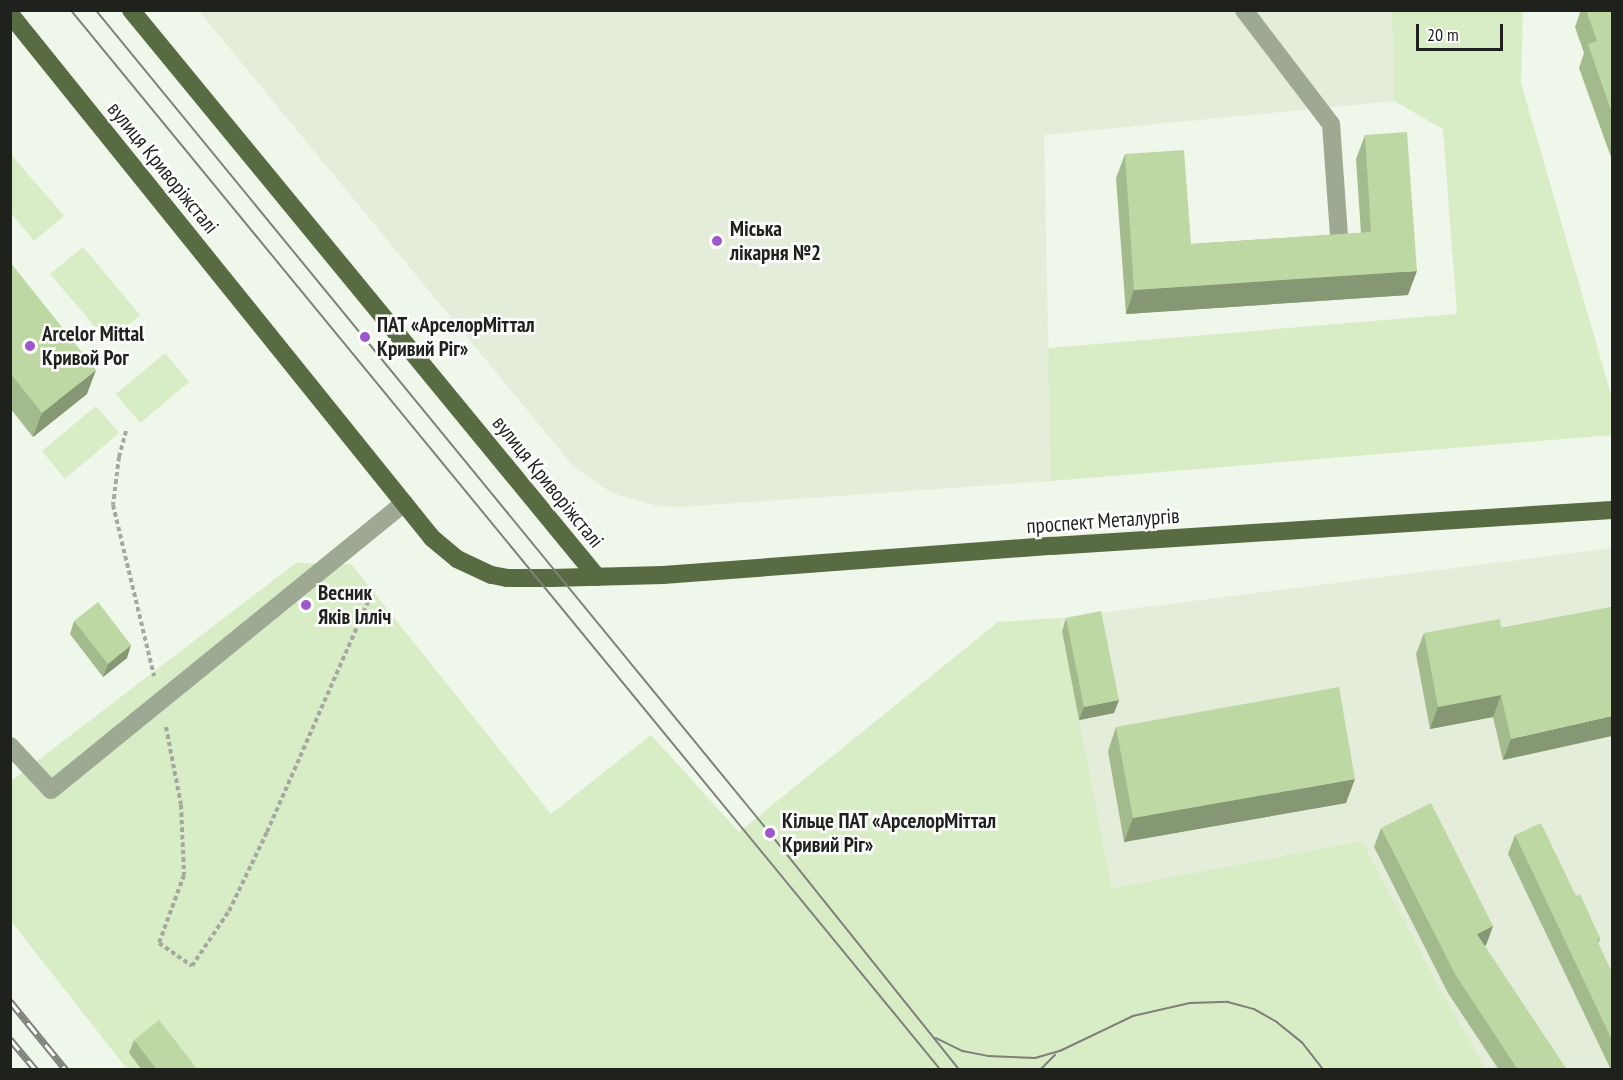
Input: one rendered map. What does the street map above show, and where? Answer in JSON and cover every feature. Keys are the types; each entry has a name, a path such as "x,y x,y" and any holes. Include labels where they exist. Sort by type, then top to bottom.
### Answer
{"main road":[{"name":"вулиця Криворіжсталі","path":"130,10 597,577"},
{"name":"вулиця Криворіжсталі","path":"10,14 432,538 457,559 475,569 507,578 597,577"},
{"name":"проспект Металургів","path":"597,577 663,575 1052,546 1612,510"}],"lane":[{"path":"1244,10 1331,123 1339,236"},
{"path":"10,746 51,790 404,503"}],"path":[{"path":"159,943 192,966 229,911 277,810 373,591"}],"shaded area":[{"name":"Міська лікарня №2","path":"199,11 1392,11 1394,101 1044,135 1051,481 680,507 657,506 612,493 574,467"},
{"path":"1612,548 1612,1069 1486,1069 1439,987 1362,841 1112,888 1059,618"}],"green space":[{"path":"1392,11 1523,11 1521,83 1612,398 1612,435 1051,481 1048,348 1457,314 1443,129 1394,101"},
{"path":"10,153 64,216 34,241 11,213"},
{"path":"83,247 140,315 108,342 50,274"},
{"path":"165,353 189,382 140,423 116,394"},
{"path":"96,406 119,433 65,479 42,451"},
{"path":"296,563 351,564 551,814 651,735 739,832 998,622 1059,618 1112,888 1362,841 1439,987 1486,1069 127,1069 11,921 11,781"}],"building":[{"path":"1586,10 1612,10 1612,113 1588,44 1597,41"},
{"path":"1407,132 1417,271 1134,290 1125,154 1184,150 1191,244 1371,232 1365,135"},
{"path":"10,262 96,370 42,413 10,373"},
{"path":"98,602 131,645 108,664 74,621"},
{"path":"1612,607 1612,716 1511,739 1501,695 1438,707 1424,633 1500,619 1501,628"},
{"path":"1101,611 1119,700 1084,707 1066,618"},
{"path":"1339,687 1355,779 1133,818 1116,727"},
{"path":"1431,803 1493,926 1477,934 1567,1070 1518,1070 1455,974 1381,828"},
{"path":"1541,823 1576,896 1580,894 1600,938 1597,940 1612,973 1612,1040 1515,835"},
{"path":"159,1020 198,1070 157,1070 134,1040"}],"tram line":[{"path":"71,10 941,1070"},
{"path":"96,10 770,833 960,1070"},
{"path":"936,1038 963,1051 988,1056 1035,1058 1060,1051 1133,1016 1190,1003 1228,1002 1254,1009 1277,1022 1302,1042 1324,1070"},
{"path":"1040,1070 1055,1055"}],"railway":[{"path":"10,1001 66,1070"},
{"path":"10,1039 36,1070"}],"place":[{"name":"Міська лікарня №2","path":"717,241"},
{"name":"ПАТ «АрселорМіттал Кривий Ріг»","path":"365,337"},
{"name":"Arcelor Mittal Кривой Рог","path":"30,346"},
{"name":"Весник Яків Ілліч","path":"306,605"},
{"name":"Кільце ПАТ «АрселорМіттал Кривий Ріг»","path":"770,833"}]}
